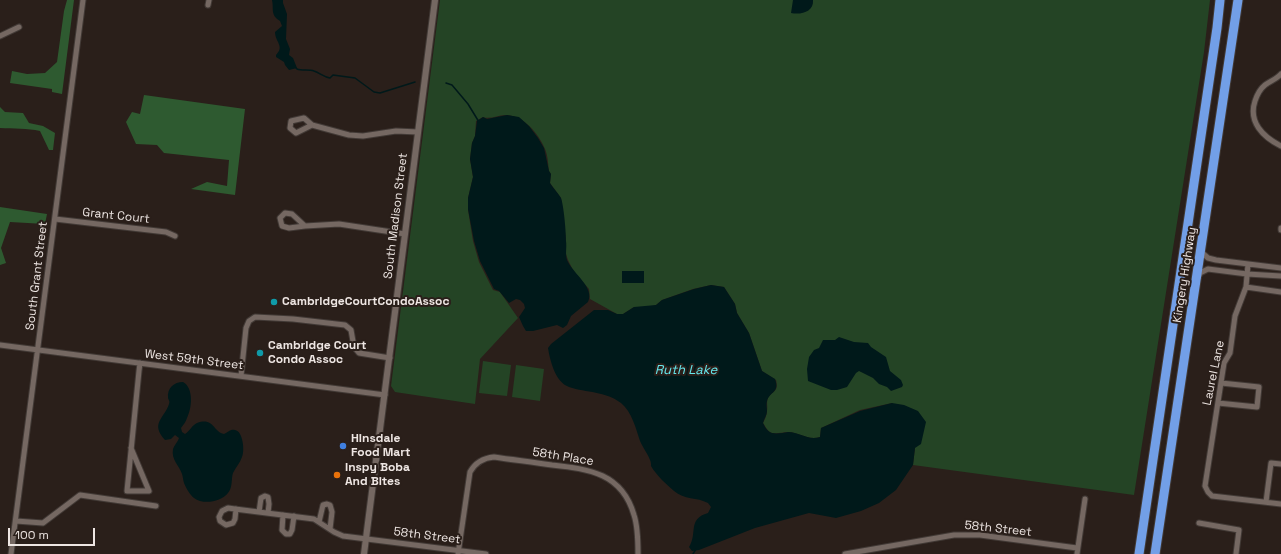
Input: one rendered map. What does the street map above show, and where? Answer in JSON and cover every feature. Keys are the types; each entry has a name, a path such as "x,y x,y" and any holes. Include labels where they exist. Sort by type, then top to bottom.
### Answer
{"highway":[{"name":"Kingery Highway","path":"1139,554 1215,44 1220,0"},
{"name":"Kingery Highway","path":"1155,554 1238,0"}],"street":[{"name":"South Grant Street","path":"11,554 83,0"},
{"name":"South Madison Street","path":"364,554 435,0"},
{"path":"0,36 19,26"},
{"path":"1281,74 1264,85 1258,94 1254,105 1253,114 1256,125 1264,134 1281,146"},
{"path":"312,125 355,136 370,136 396,131 418,132"},
{"path":"305,226 292,214 285,213 280,218 282,226 289,228 339,224 406,234"},
{"name":"Grant Court","path":"55,219 166,232 175,236"},
{"path":"1200,251 1208,258 1216,260 1281,268"},
{"name":"Laurel Lane","path":"1248,264 1246,288 1235,316 1230,353 1224,364 1205,486 1212,496 1266,502"},
{"path":"1195,283 1200,274 1208,269 1247,274 1281,276"},
{"path":"1246,288 1281,292"},
{"path":"241,376 246,328 249,320 256,317 293,319 345,325 352,330 354,347 359,353 390,358"},
{"name":"West 59th Street","path":"0,345 385,395"},
{"path":"131,448 149,491 127,490 131,448 140,363"},
{"path":"1218,403 1257,407 1259,387 1221,383"},
{"name":"58th Place","path":"458,552 468,475 477,462 489,458 581,468 599,473 616,485 630,502 636,523 638,554"},
{"path":"1281,464 1271,463 1266,502 1281,504"},
{"path":"16,521 43,523 80,495 156,506"},
{"path":"259,512 261,498 265,496 269,499 268,513"},
{"path":"1077,551 1085,499"},
{"path":"319,522 323,505 330,505 332,512 330,529"},
{"name":"58th Street","path":"236,509 314,519 343,536 458,552 486,554"},
{"path":"283,515 282,530 286,534 290,534 292,530 294,516"},
{"path":"1199,523 1239,530 1236,554"},
{"name":"58th Street","path":"845,554 960,534 996,537 1077,551"}],"green space":[{"path":"67,0 74,0 62,94 52,92 52,89 10,83 12,71 27,74 45,73 57,62 64,11"},
{"path":"440,0 1210,0 1204,52 1134,495 913,465 915,448 892,403 860,410 821,428 820,437 816,438 811,438 792,432 770,432 763,423 767,414 768,398 777,387 776,380 762,371 749,333 737,313 735,304 724,287 711,285 693,289 662,300 656,305 649,307 634,307 623,314 617,314 590,299 589,289 574,272 566,254 561,198 550,183 551,174 549,171 545,149 535,132 525,122 513,116 507,115 489,118 483,117 476,121 475,136 472,143 470,159 473,177 468,198 468,210 473,241 479,262 493,290 500,292 518,318 480,359 475,404 395,392 391,386"},
{"path":"144,95 245,109 235,195 191,189 207,182 227,186 229,160 164,153 157,145 136,144 126,122 132,112 140,114"},
{"path":"0,107 5,112 23,113 29,123 43,126 55,133 53,150 49,150 40,131 0,128"},
{"path":"0,207 47,214 45,224 10,222 1,248 6,263 0,265"},
{"path":"483,361 511,365 507,396 479,393"},
{"path":"516,365 544,369 540,401 512,397"}],"water":[{"path":"272,0 283,0 287,14 286,39 290,49 289,55 293,58 297,68 289,70 284,62 276,57 280,46 275,32 282,26 273,12"},
{"path":"793,0 813,0 813,4 806,12 799,14 791,13"},
{"path":"507,115 519,117 529,126 544,148 551,174 550,183 561,198 562,202 567,260 589,291 588,302 571,316 567,325 563,328 557,325 533,331 526,331 519,317 525,308 524,304 520,300 516,299 509,303 499,291 494,289 480,261 474,241 468,209 468,198 473,177 470,159 477,121 483,117 487,119"},
{"path":"622,271 644,271 644,283 622,283"},
{"name":"Ruth Lake","path":"711,285 724,287 735,304 737,313 749,333 762,371 775,379 776,387 768,398 767,412 763,423 766,429 770,432 792,432 816,438 820,437 821,428 860,411 892,403 904,405 918,411 926,422 921,444 915,448 913,465 896,490 879,503 861,511 836,518 809,513 755,528 699,550 692,551 689,547 692,542 695,523 697,519 708,513 711,507 704,501 678,494 665,483 651,466 648,455 625,407 609,396 576,389 564,384 554,370 548,348 594,310 608,310 617,314 623,314 634,307 656,305 662,300"},
{"path":"839,337 854,342 868,343 871,347 886,357 890,371 901,380 903,385 902,387 891,391 887,387 879,384 873,378 859,371 847,387 837,390 831,390 808,381 807,369 809,357 814,350 819,348 823,340 835,340"},
{"path":"183,382 189,389 191,404 189,414 181,428 182,432 185,434 195,424 207,422 220,433 224,434 231,430 235,430 238,431 242,437 243,454 233,473 231,488 221,499 212,502 198,500 188,491 181,471 173,456 173,449 179,438 175,435 171,439 165,440 158,425 169,403 168,394 170,389 174,384"}],"waterway":[{"path":"296,68 299,70 312,70 330,78 333,75 355,78 374,92 380,93 415,82"},
{"path":"446,83 452,85 468,104 479,122"},
{"path":"693,554 696,549"}],"place":[{"name":"CambridgeCourtCondoAssoc","path":"274,302"},
{"name":"Cambridge Court Condo Assoc","path":"260,353"},
{"name":"Hinsdale Food Mart","path":"343,446"},
{"name":"Inspy Boba And Bites","path":"337,475"}]}
